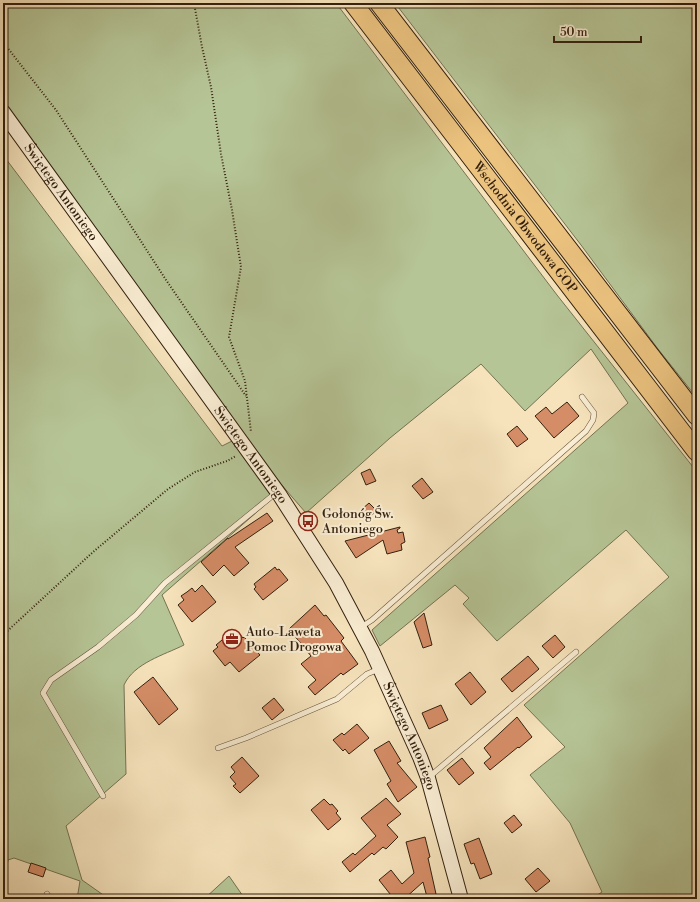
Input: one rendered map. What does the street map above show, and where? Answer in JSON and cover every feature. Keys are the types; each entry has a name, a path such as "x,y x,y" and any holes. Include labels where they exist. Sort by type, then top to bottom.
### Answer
{"highway":[{"name":"Wschodnia Obwodowa GOP","path":"353,3 697,452"},
{"name":"Wschodnia Obwodowa GOP","path":"379,3 697,416"}],"street":[{"name":"Świętego Antoniego","path":"3,112 278,492 325,563 360,627 420,757 428,778 461,899"}],"lane":[{"path":"360,627 372,620 586,431 593,420 594,413 582,397"},
{"path":"103,796 43,693 51,680 98,647 136,615 165,583 278,492"},
{"path":"428,778 576,652"},
{"path":"218,748 246,738 337,700 367,674 380,668"},
{"path":"46,894 50,899"}],"path":[{"path":"3,635 93,552 168,489 195,472 227,461 246,448 251,432 245,381 229,337 242,267 221,154 211,87 194,3"},
{"path":"3,42 56,110 166,280 247,397"}],"green space":[{"path":"3,3 336,3 557,295 697,472 697,899 591,899 602,892 570,823 530,775 565,747 524,705 669,577 626,530 497,641 463,604 469,598 455,585 380,646 372,630 628,403 591,349 525,411 481,364 390,438 306,513 273,475 3,102"},
{"path":"395,3 697,3 697,398 658,349 581,245"},
{"path":"3,155 222,446 232,441 274,497 162,595 184,645 150,660 129,677 124,685 126,774 66,826 82,880 109,899 77,899 80,881 14,858 8,860 3,887"},
{"path":"229,876 245,899 204,899"}],"building":[{"path":"567,402 579,416 554,438 535,416 546,407 552,414"},
{"path":"517,426 528,439 517,447 507,434"},
{"path":"370,469 376,481 366,485 361,473"},
{"path":"422,478 433,492 423,499 412,486"},
{"path":"369,503 377,511 368,518 361,510"},
{"path":"267,513 273,521 235,547 249,563 234,576 224,565 213,576 201,562 228,538"},
{"path":"400,527 397,530 398,533 403,532 405,542 401,544 402,550 387,554 383,540 356,558 345,541"},
{"path":"275,567 277,570 279,569 288,580 263,600 254,589 256,587 254,584"},
{"path":"202,585 216,602 192,622 178,605 184,600 181,596 192,588 195,592"},
{"path":"315,605 324,616 326,615 344,638 341,641 358,664 343,675 341,673 315,695 308,687 316,680 301,664 311,656 289,629"},
{"path":"424,613 432,645 423,648 414,622"},
{"path":"234,630 243,638 244,637 260,655 239,672 230,662 225,666 213,651 218,647 216,645"},
{"path":"555,635 565,647 553,658 542,646"},
{"path":"528,656 539,669 512,692 501,679"},
{"path":"470,672 486,692 471,705 455,684"},
{"path":"153,677 178,709 159,725 134,692"},
{"path":"274,698 284,710 272,720 262,708"},
{"path":"441,705 448,720 429,729 422,713"},
{"path":"517,717 532,737 490,770 484,763 491,757 484,748"},
{"path":"357,724 369,738 349,754 345,749 343,751 333,740 342,733 344,735"},
{"path":"389,741 401,761 397,763 417,787 398,802 387,784 391,781 374,750"},
{"path":"242,757 259,776 240,793 233,786 236,784 230,777 235,772 231,767"},
{"path":"462,758 474,773 459,785 447,770"},
{"path":"386,798 401,814 387,825 398,837 386,849 383,847 374,855 372,853 350,872 342,862 353,853 355,855 376,836 361,818"},
{"path":"324,799 330,805 332,804 338,811 336,813 341,819 328,830 311,810"},
{"path":"514,815 522,825 512,833 504,823"},
{"path":"425,837 436,894 427,897 423,882 404,899 394,899 379,880 391,870 402,884 414,873 406,842"},
{"path":"479,838 492,874 480,879 474,863 471,864 464,844"},
{"path":"31,863 46,868 43,877 28,872"},
{"path":"538,868 550,881 536,892 525,879"}],"place":[{"name":"Gołonóg Św. Antoniego","path":"308,521"},
{"name":"Auto-Laweta Pomoc Drogowa","path":"232,639"}]}
